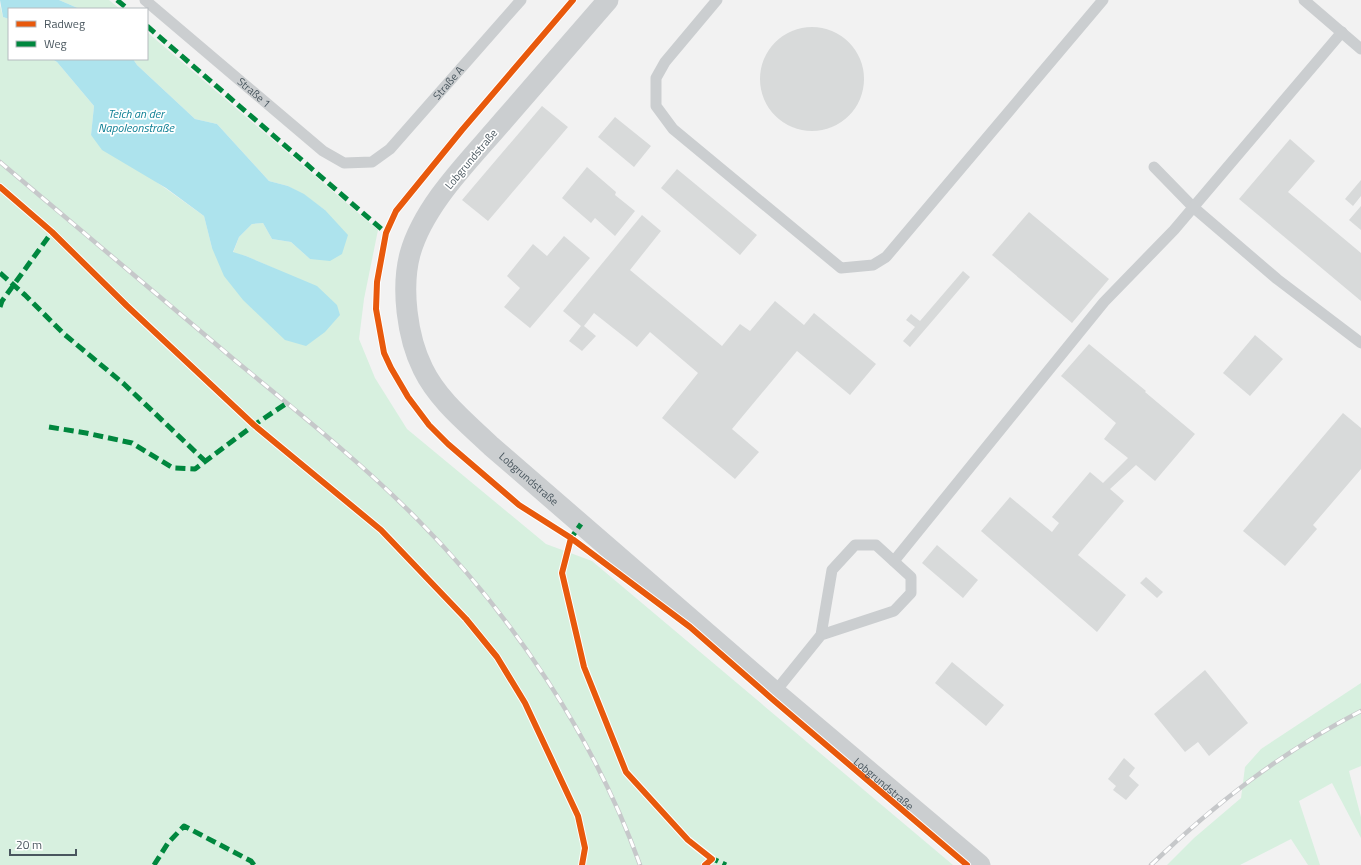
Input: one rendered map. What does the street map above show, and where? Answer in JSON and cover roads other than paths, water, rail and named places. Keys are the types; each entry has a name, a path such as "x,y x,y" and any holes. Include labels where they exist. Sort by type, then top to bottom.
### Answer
{"street":[{"name":"Lobgrundstraße","path":"608,0 436,200 420,229 410,254 406,279 406,304 416,352 423,369 435,388 452,409 491,446 775,692 980,865"}],"lane":[{"name":"Straße 1","path":"145,0 323,151 344,162 372,162"},
{"name":"Straße A","path":"372,162 390,149 521,0"},
{"path":"717,0 665,62 656,78 656,106 673,129 841,268 873,265 886,257 1103,0"},
{"path":"1304,0 1361,49"},
{"path":"894,561 1104,302 1174,230 1342,32"},
{"path":"1154,167 1193,207 1278,279 1361,344"},
{"path":"775,692 821,636 832,570 855,545 876,545 911,577 911,593 894,611 821,636"}],"water":[{"path":"0,0 59,0 78,8 8,8 8,19 3,17"},
{"name":"Teich an der Napoleonstraße","path":"54,60 134,60 137,65 195,119 217,124 269,181 288,186 304,194 325,210 348,235 342,254 330,261 310,259 291,242 272,239 263,223 252,224 239,237 233,252 317,286 337,305 340,315 325,332 306,346 285,340 243,300 224,276 212,248 204,216 166,188 102,150 91,135 94,106"}],"railway":[{"path":"0,162 376,479 454,558 487,597 548,681 600,771 640,865"},
{"path":"1151,865 1175,842 1250,780 1303,744 1361,711"}]}
